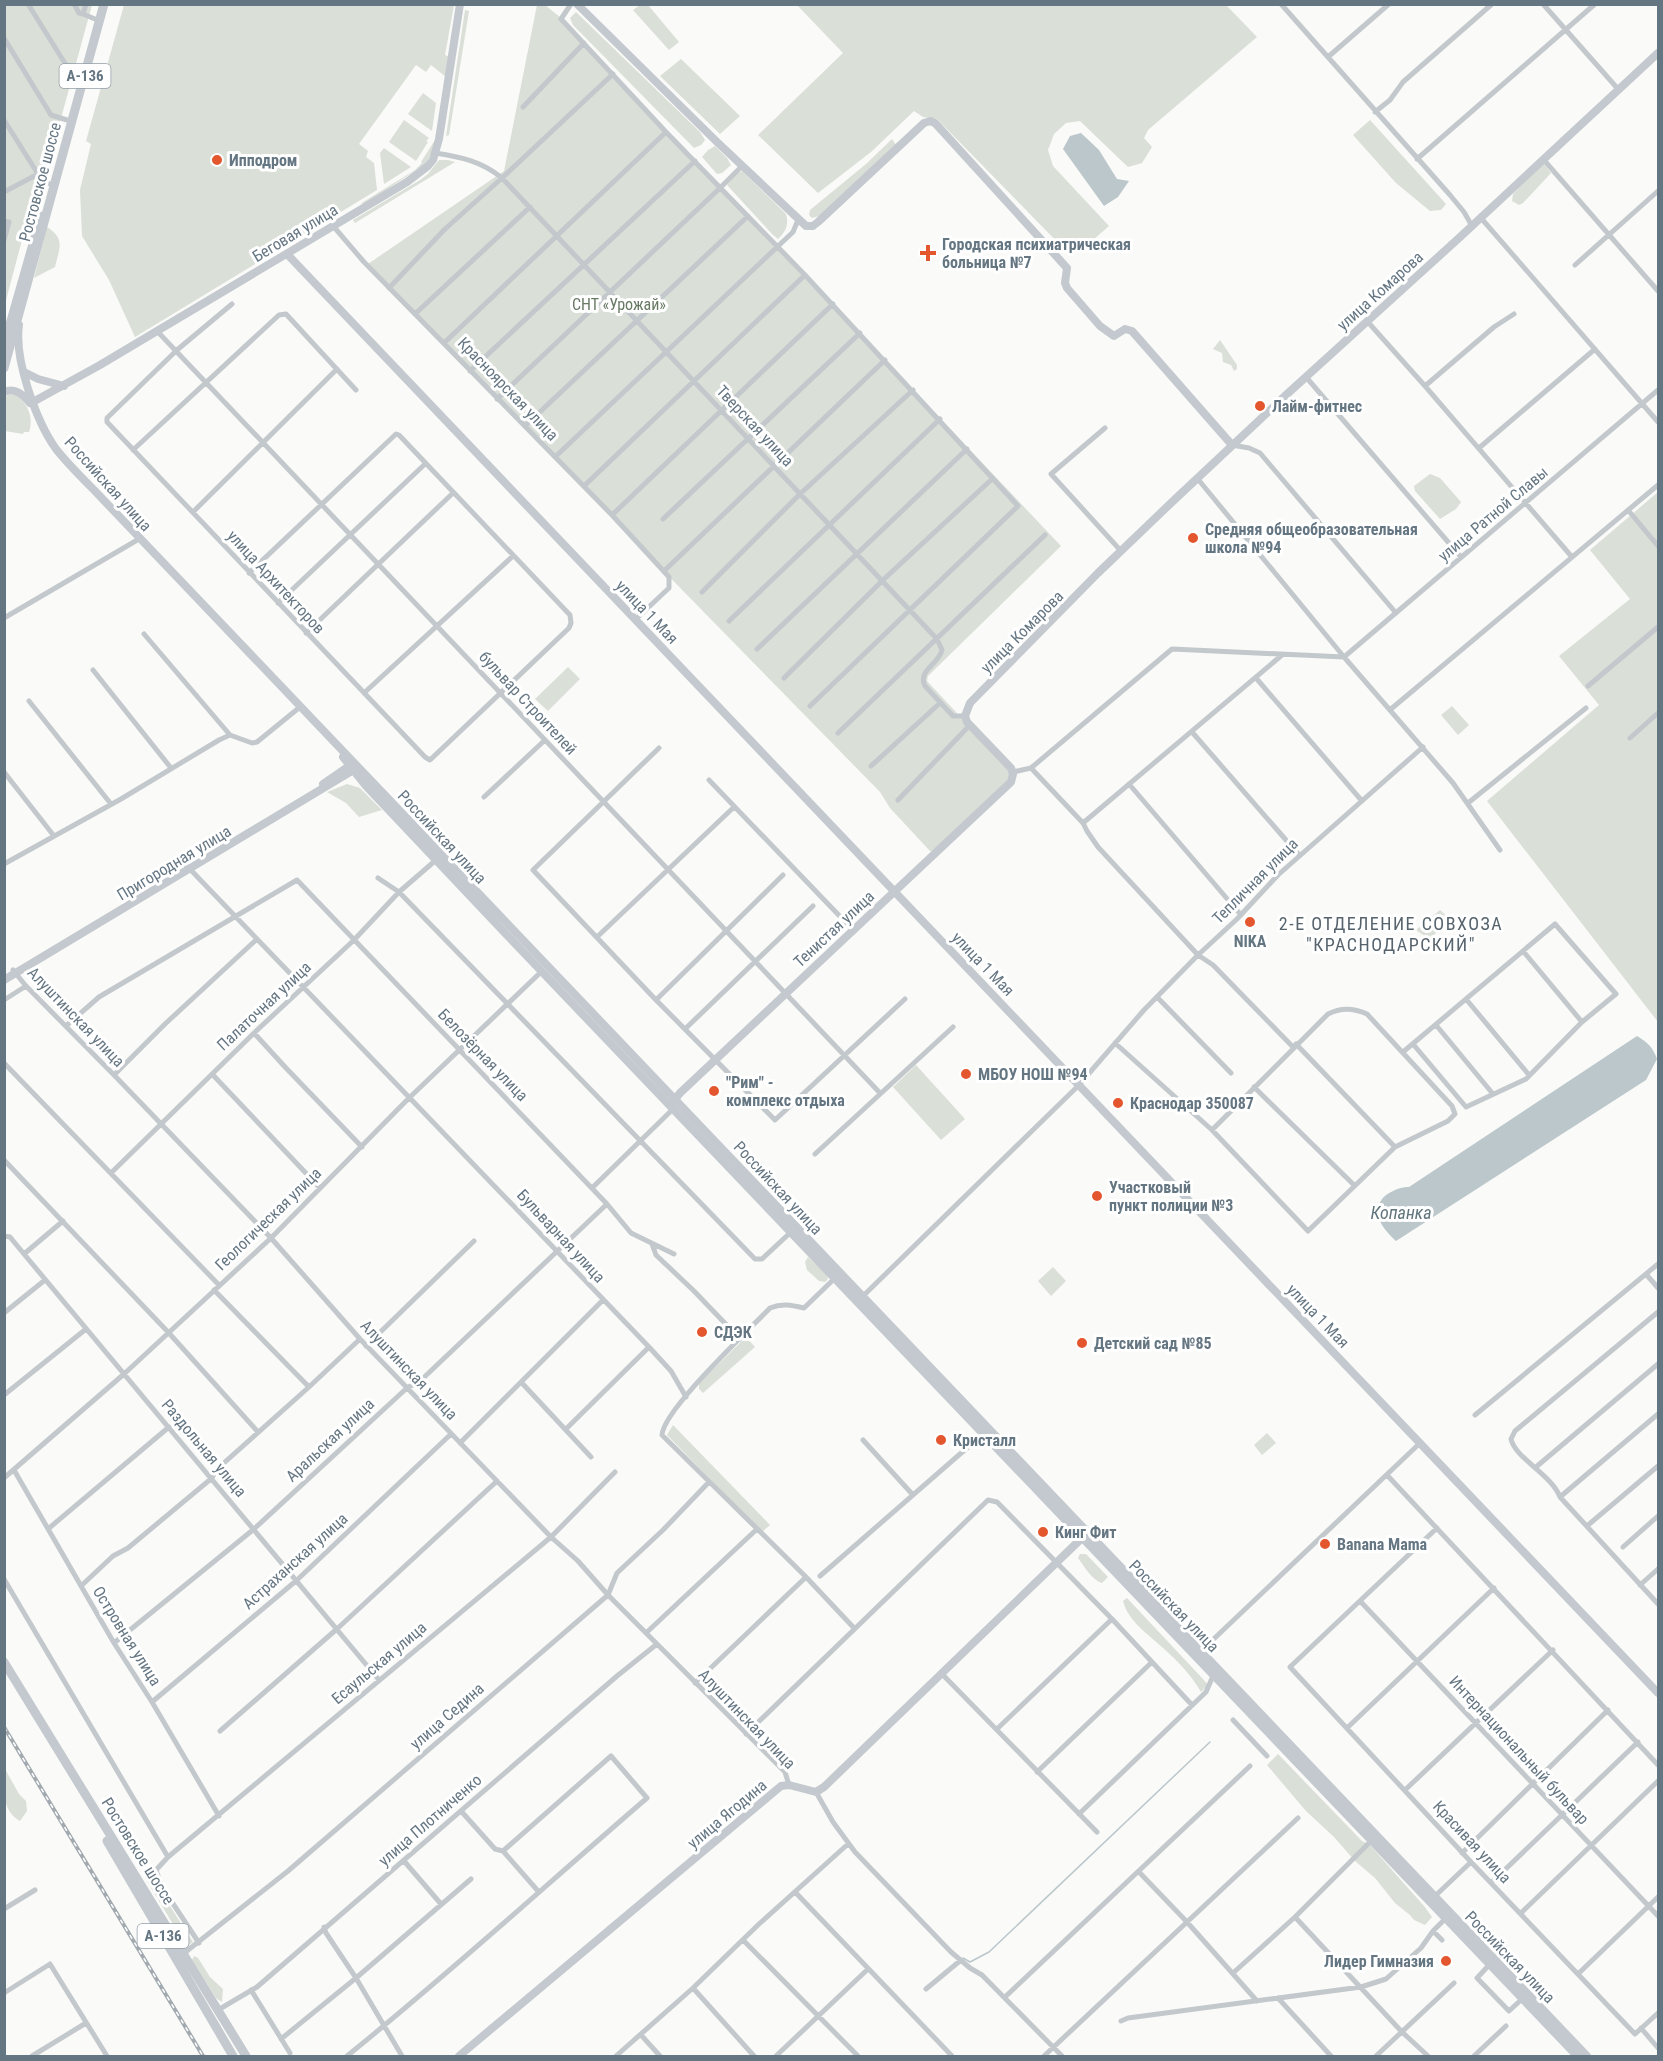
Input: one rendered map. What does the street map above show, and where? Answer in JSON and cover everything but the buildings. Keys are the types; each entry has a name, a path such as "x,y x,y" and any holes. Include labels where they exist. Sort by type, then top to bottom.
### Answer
{"highway":[{"name":"Ростовское шоссе","path":"4,368 12,315 99,4"},
{"name":"Ростовское шоссе","path":"8,342 22,303 105,4"},
{"name":"Ростовское шоссе","path":"4,1662 246,2056"},
{"name":"Ростовское шоссе","path":"4,1673 117,1858 233,2056"}],"street":[{"path":"28,4 66,65 82,70"},
{"path":"74,4 79,13 95,19"},
{"path":"83,14 86,4"},
{"name":"Беговая улица","path":"32,403 334,227 415,177 428,166 439,139 460,4"},
{"path":"571,4 561,19 666,132 806,275 1018,506 810,706"},
{"path":"1328,57 1389,4"},
{"path":"1375,112 1390,100 1403,82 1492,4"},
{"path":"1543,4 1618,89"},
{"path":"1417,159 1595,4"},
{"path":"1284,5 1464,212 1472,226"},
{"path":"580,6 806,226 813,226 818,222 924,123 930,121 935,123 1066,268 1067,288 1100,326 1114,336 1125,329 1130,331 1232,445 1260,453 1396,613"},
{"path":"4,38 51,115 68,120"},
{"path":"524,107 584,43"},
{"name":"улица Комарова","path":"965,714 970,703 1099,572 1199,481 1232,445 1659,52"},
{"path":"389,288 445,229 613,74"},
{"path":"4,120 43,182 50,184"},
{"path":"444,343 666,132"},
{"name":"Тверская улица","path":"435,153 470,159 487,167 500,177 937,639"},
{"path":"1543,159 1659,291"},
{"path":"470,371 695,161"},
{"path":"498,399 742,165"},
{"path":"4,192 38,174"},
{"path":"1575,265 1659,191"},
{"path":"416,314 530,207"},
{"path":"525,426 748,216"},
{"path":"1481,218 1659,422"},
{"path":"555,457 793,232 798,220"},
{"path":"4,240 7,222"},
{"name":"Красноярская улица","path":"334,227 364,262 584,486 664,571"},
{"name":"улица 1 Мая","path":"286,254 1659,1693"},
{"path":"584,486 806,275"},
{"name":"Российская улица","path":"22,303 18,342 24,372 40,428 52,451 298,708 542,971 674,1104 835,1278 860,1299 983,1434 1072,1528 1084,1536 1091,1548 1587,2056"},
{"path":"176,352 232,304"},
{"path":"612,515 833,304"},
{"path":"133,450 279,315 286,314 356,390"},
{"path":"1425,386 1494,327 1514,314"},
{"path":"1367,321 1572,557"},
{"name":"бульвар Строителей","path":"157,331 880,1093"},
{"path":"663,519 860,333"},
{"name":"Российская улица","path":"8,342 32,403"},
{"path":"1479,448 1595,349"},
{"name":"улица Архитекторов","path":"176,352 139,385 106,420 306,633 430,760 500,692"},
{"path":"636,619 669,588 669,577 664,571 885,360"},
{"path":"193,512 337,369"},
{"path":"24,372 64,386"},
{"path":"1306,377 1461,557"},
{"path":"4,392 10,390 18,392 32,403"},
{"path":"702,592 800,494 913,390"},
{"name":"улица Ратной Славы","path":"1344,657 1659,390"},
{"path":"729,621 940,419"},
{"path":"1105,428 1051,474 1121,551"},
{"path":"249,573 396,434 570,615 569,628 500,692"},
{"path":"757,649 967,449"},
{"path":"278,603 425,464"},
{"path":"784,678 883,580 992,478"},
{"path":"1199,481 1344,657 1454,783 1500,850"},
{"path":"1391,709 1659,485"},
{"path":"306,633 453,493"},
{"path":"1628,510 1659,546"},
{"path":"838,733 1045,535"},
{"path":"4,618 138,540"},
{"path":"364,693 513,556"},
{"path":"1588,686 1659,627"},
{"path":"144,634 230,735 252,743 257,742 298,708"},
{"path":"937,639 942,650 940,658 923,675 922,681 953,716 965,714 970,725 1013,772 1031,768 1172,649 1344,657"},
{"path":"1083,823 1282,655"},
{"path":"93,670 171,768"},
{"path":"1256,678 1362,801"},
{"path":"29,701 111,804"},
{"path":"871,766 940,703"},
{"path":"1468,804 1586,708"},
{"path":"1630,738 1659,713"},
{"path":"898,800 970,725"},
{"path":"1192,732 1299,855"},
{"path":"4,864 230,735"},
{"path":"484,798 545,740"},
{"name":"Тепличная улица","path":"860,1299 1079,1084 1157,997 1299,855 1423,747"},
{"path":"659,748 533,870 656,1000 775,1120 905,999"},
{"name":"Пригородная улица","path":"4,980 353,767"},
{"path":"1031,768 1083,823 1098,847 1198,955 1212,965 1395,1147"},
{"path":"4,772 54,837"},
{"name":"Тенистая улица","path":"674,1104 785,993 1009,785 1013,772"},
{"path":"709,780 853,930"},
{"path":"1129,784 1241,915"},
{"path":"597,937 734,807"},
{"name":"Российская улица","path":"438,858 860,1299 1197,1655 1213,1676 1577,2056"},
{"name":"Палаточная улица","path":"111,1173 254,1033 354,940 399,892 438,858"},
{"name":"Бульварная улица","path":"188,867 649,1347 671,1371 686,1397"},
{"path":"656,1000 783,875"},
{"path":"378,878 399,892 755,1259 762,1259 791,1232"},
{"name":"Белозёрная улица","path":"235,915 297,880 592,1188 631,1233 674,1254"},
{"path":"685,1029 813,906"},
{"path":"66,1026 99,997 235,915"},
{"path":"1400,1050 1413,1044 1554,924 1616,994 1582,1022 1526,1079 1466,1107 1413,1044"},
{"path":"114,1075 165,1024 257,939"},
{"path":"1523,951 1582,1022"},
{"name":"Геологическая улица","path":"4,1478 124,1374 271,1238 409,1098 542,971"},
{"name":"Пригородная улица","path":"4,975 14,972"},
{"name":"Алуштинская улица","path":"14,972 271,1238 366,1346 408,1387 550,1537 578,1561 608,1595 785,1772 789,1785"},
{"path":"4,1000 26,986"},
{"path":"1157,997 1231,1072"},
{"path":"1466,999 1529,1075"},
{"path":"1114,1044 1212,1130 1308,1231 1395,1147 1448,1121 1455,1114 1452,1106 1367,1014 1359,1010 1344,1009 1328,1014 1212,1130"},
{"path":"1436,1025 1493,1094"},
{"path":"815,1154 953,1027"},
{"path":"254,1033 362,1146"},
{"path":"4,1063 111,1173 309,1387"},
{"path":"212,1074 320,1188"},
{"path":"1254,1087 1354,1185"},
{"path":"592,1188 674,1104"},
{"path":"4,1160 168,1332 258,1432"},
{"path":"4,1174 11,1167"},
{"name":"Аральская улица","path":"114,1643 254,1529 408,1387 418,1383 607,1204"},
{"path":"24,1254 63,1221"},
{"name":"Раздольная улица","path":"5,1236 24,1254 379,1680"},
{"path":"366,1346 474,1241"},
{"name":"Белозёрная улица","path":"652,1243 656,1255 740,1339"},
{"path":"1475,1415 1659,1264"},
{"path":"1646,1274 1659,1288"},
{"path":"835,1278 804,1308 788,1305 770,1308 690,1389 664,1426 662,1435 806,1577 854,1628"},
{"path":"4,1313 45,1280"},
{"path":"460,1443 603,1300"},
{"path":"1659,1312 1515,1431 1511,1439 1512,1445 1554,1486 1560,1497 1659,1604"},
{"path":"4,1395 86,1329"},
{"path":"81,1586 112,1557 128,1548 212,1478 216,1470 360,1339"},
{"path":"566,1429 649,1347"},
{"path":"1536,1467 1659,1364"},
{"path":"521,1382 591,1457"},
{"path":"1560,1497 1659,1414"},
{"path":"48,1529 169,1427"},
{"name":"Астраханская улица","path":"152,1702 297,1580 451,1434"},
{"path":"820,1576 983,1434"},
{"path":"863,1440 913,1495"},
{"path":"1197,1655 1420,1443"},
{"path":"1587,1526 1659,1466"},
{"name":"Островная улица","path":"14,1470 114,1643 152,1702 219,1816"},
{"name":"Есаульская улица","path":"199,1943 162,1887 156,1870 168,1857 550,1537 615,1472"},
{"path":"1387,1474 1659,1765"},
{"path":"220,1731 338,1628 497,1481"},
{"name":"улица Седина","path":"183,1954 288,1871 608,1595 616,1573 709,1482"},
{"path":"746,1734 988,1500 997,1502 1112,1619 1192,1705"},
{"path":"1623,1547 1659,1516"},
{"path":"1072,1528 1074,1537 1072,1547"},
{"path":"1360,1601 1437,1528"},
{"path":"646,1633 757,1529"},
{"path":"1062,2056 982,1975 961,1960 848,1844 816,1792 824,1787 1084,1536"},
{"path":"1072,1547 1091,1548"},
{"path":"1640,1585 1659,1569"},
{"path":"695,1683 806,1577"},
{"path":"4,1579 168,1857"},
{"path":"1347,1728 1494,1588"},
{"name":"Интернациональный бульвар","path":"1360,1601 1659,1916"},
{"name":"Красивая улица","path":"1360,1601 1290,1667 1462,1853 1635,2034 1641,2028"},
{"path":"997,1729 1112,1619"},
{"name":"улица Плотниченко","path":"218,2010 251,1990 657,1644"},
{"path":"1405,1790 1553,1650"},
{"path":"1037,1772 1152,1662"},
{"path":"942,1674 1097,1832"},
{"path":"1079,1814 1206,1692 1213,1676"},
{"path":"1462,1853 1608,1710"},
{"path":"1233,1720 1267,1756"},
{"path":"1491,1883 1638,1742"},
{"path":"347,2056 479,1946 538,1891 647,1798 611,1756 502,1851"},
{"path":"1005,1997 1250,1766"},
{"path":"1521,1913 1659,1781"},
{"name":"улица Ягодина","path":"459,2056 781,1786 789,1785 816,1792"},
{"path":"461,1811 495,1849 502,1851 538,1891"},
{"path":"1044,2056 1298,1818"},
{"path":"1233,1973 1295,1917 1371,1842"},
{"path":"616,2056 848,1844"},
{"path":"404,1861 441,1904"},
{"path":"1434,1897 1471,1862"},
{"path":"1139,1872 1188,1922 1257,2001"},
{"path":"281,2039 471,1879"},
{"path":"4,1909 35,1890"},
{"path":"796,1893 952,2056"},
{"path":"1578,1974 1659,1897"},
{"path":"1295,1917 1402,2032 1428,2056"},
{"path":"1121,2021 1138,2016 1361,1987 1386,1979 1421,1947 1445,1919"},
{"path":"324,1927 402,2056"},
{"path":"1433,1931 1442,1940"},
{"path":"743,1940 858,2056"},
{"path":"926,1989 961,1960"},
{"path":"4,1993 50,1964 107,2056"},
{"path":"1490,1965 1477,1978 1509,2011 1522,1999"},
{"path":"776,2056 868,1969"},
{"path":"1378,2056 1454,1983"},
{"path":"693,1988 754,2056"},
{"path":"251,1990 290,2053"},
{"path":"1278,1998 1331,2056"},
{"path":"1659,2013 1641,2028 1659,2048"},
{"path":"32,2056 86,2023"},
{"path":"1474,2056 1506,2026"},
{"path":"641,2035 660,2056"}],"green space":[{"path":"5,5 92,5 46,173 39,176 5,304"},
{"name":"Ипподром","path":"124,5 454,5 445,55 450,57 446,77 431,65 426,72 416,65 359,144 368,151 366,157 374,163 377,190 135,337 109,280 82,236 80,190 91,144 86,141"},
{"name":"СНТ «Урожай»","path":"537,5 545,5 561,18 1061,546 928,676 927,681 1010,770 1011,779 936,851 930,851 890,808 880,792 365,266 504,171"},
{"path":"640,5 648,5 679,42 669,50 633,10"},
{"path":"797,5 1226,5 1257,37 1148,130 1144,138 1152,147 1142,163 1128,167 1080,121 1066,123 1054,134 1048,150 1053,166 1109,226 1086,246 1067,252 937,119 923,117 914,111 871,152 818,193 758,135 843,53"},
{"path":"465,10 469,11 449,135 446,136"},
{"path":"576,12 700,132 705,140 701,145 694,148 573,25 570,18"},
{"path":"681,59 740,116 720,134 660,76"},
{"path":"423,93 436,103 432,131 408,114"},
{"path":"404,120 429,138 416,161 389,142"},
{"path":"1370,120 1446,204 1441,210 1430,211 1396,183 1353,135"},
{"path":"892,139 896,145 819,216 812,218 809,215 810,210 866,164"},
{"path":"435,140 437,141 432,154 425,164 368,202 360,204 415,170 422,163"},
{"path":"715,146 731,165 722,173 717,174 702,157"},
{"path":"384,148 411,167 384,184 380,153"},
{"path":"439,160 455,162 355,223 353,220 428,174"},
{"path":"1543,163 1551,173 1523,203 1519,205 1512,201 1513,194"},
{"path":"742,171 786,214 786,228 778,239 727,185 736,174"},
{"path":"47,227 57,236 60,245 55,267 34,278"},
{"path":"1220,340 1237,365 1234,371 1231,365 1223,362 1222,353 1213,349"},
{"path":"8,395 17,395 27,407 31,421 29,432 23,434 5,431 4,398"},
{"path":"1430,474 1440,478 1461,502 1456,509 1440,519 1415,491 1414,486"},
{"path":"1658,492 1658,1022 1487,801 1599,705 1559,656 1630,599 1590,550"},
{"path":"568,667 580,679 548,711 535,699"},
{"path":"1452,706 1469,725 1458,735 1441,715"},
{"path":"347,784 360,788 382,810 359,817 346,803 327,792"},
{"path":"1440,910 1451,920 1429,939 1416,930"},
{"path":"916,1065 965,1119 941,1140 893,1087"},
{"path":"808,1257 827,1275 828,1279 825,1282 819,1281 807,1270 805,1262"},
{"path":"1053,1267 1066,1281 1051,1296 1038,1281"},
{"path":"746,1337 755,1347 703,1393 699,1389 699,1383"},
{"path":"673,1425 770,1525 762,1532 667,1435"},
{"path":"1267,1433 1276,1443 1262,1455 1254,1445"},
{"path":"1080,1554 1086,1554 1108,1577 1102,1583 1086,1569 1078,1558"},
{"path":"1127,1598 1208,1685 1201,1692 1179,1663 1129,1615 1123,1601"},
{"path":"1278,1754 1362,1841 1369,1844 1424,1906 1432,1917 1425,1925 1414,1920 1395,1903 1375,1878 1306,1811 1267,1765"},
{"path":"5,1769 19,1794 26,1801 27,1811 20,1821 7,1805 4,1791"},
{"path":"150,1875 193,1942 189,1945 182,1939 145,1878"},
{"path":"194,1956 198,1958 210,1977 223,1989 222,2002 216,1998 192,1960"}],"water":[{"path":"1081,133 1099,150 1117,179 1129,181 1118,197 1104,206 1063,149 1070,136"},
{"name":"Копанка","path":"1637,1036 1649,1045 1657,1059 1646,1080 1396,1241 1385,1230 1376,1207 1387,1194 1409,1187"}],"waterway":[{"path":"963,1958 970,1962 989,1952 1210,1742"}],"railway":[{"path":"4,1727 203,2056"}],"place":[{"name":"Ипподром","path":"217,160"},
{"name":"Городская психиатрическая больница №7","path":"928,253"},
{"name":"Лайм-фитнес","path":"1260,406"},
{"name":"Средняя общеобразовательная школа №94","path":"1193,538"},
{"name":"NIKA","path":"1250,922"},
{"name":"МБОУ НОШ №94","path":"966,1074"},
{"name":"\"Рим\" - комплекс отдыха","path":"714,1091"},
{"name":"Краснодар 350087","path":"1118,1103"},
{"name":"Участковый пункт полиции №3","path":"1097,1196"},
{"name":"СДЭК","path":"702,1332"},
{"name":"Детский сад №85","path":"1082,1343"},
{"name":"Кристалл","path":"941,1440"},
{"name":"Кинг Фит","path":"1043,1532"},
{"name":"Banana Mama","path":"1325,1544"},
{"name":"Лидер Гимназия","path":"1446,1961"}],"district":[{"name":"2-Е ОТДЕЛЕНИЕ СОВХОЗА \"КРАСНОДАРСКИЙ\"","path":"1391,933"}]}
